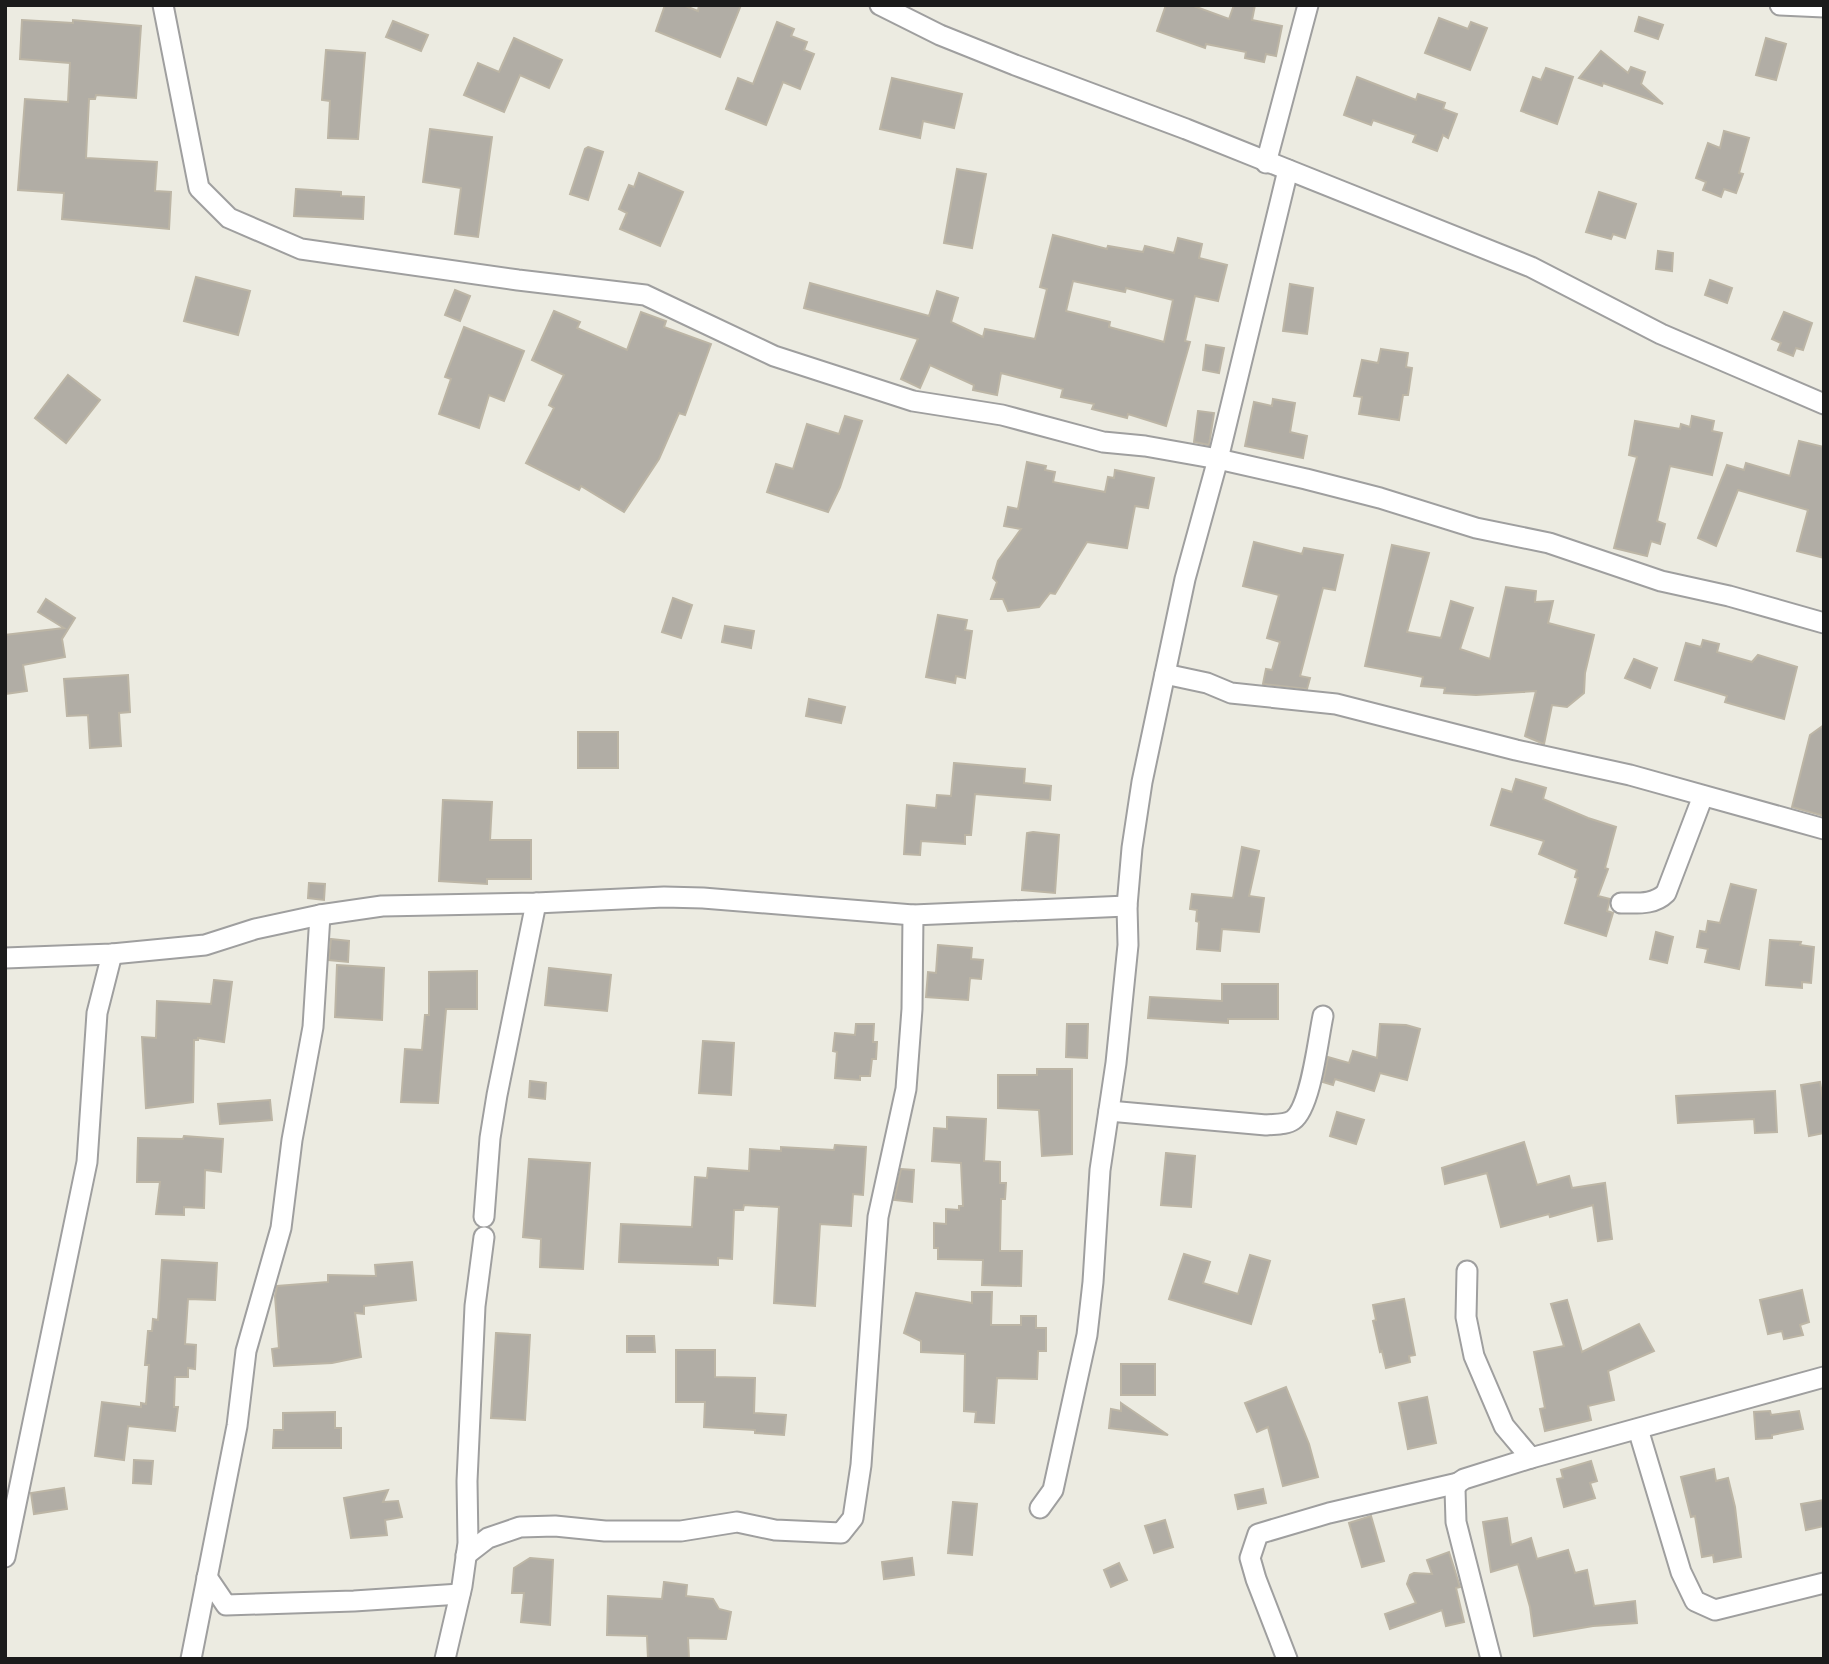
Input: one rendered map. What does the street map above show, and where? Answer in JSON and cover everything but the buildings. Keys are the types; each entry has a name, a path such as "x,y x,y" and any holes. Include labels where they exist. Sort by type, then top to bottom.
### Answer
{"street":[{"path":"163,5 199,188 229,218 301,249 645,295 774,356 913,401 1002,415 1103,442 1145,446 1218,459 1380,498 1476,528 1549,543 1661,581 1729,596 1824,624"},
{"path":"880,5 953,40 1186,129 1531,267 1661,334 1824,404"},
{"path":"1266,163 1308,5"},
{"path":"1780,5 1824,7"},
{"path":"1040,1508 1053,1490 1087,1335 1100,1170 1128,944 1127,906 1132,848 1142,782 1185,579 1218,459 1288,170"},
{"path":"1165,674 1207,683 1231,693 1336,704 1516,750 1585,764 1824,829"},
{"path":"1622,903 1658,901 1667,893 1703,796"},
{"path":"5,958 112,954 205,945 254,929 320,915 382,906 664,897 913,915 1127,906"},
{"path":"484,1217 490,1138 497,1095 537,903"},
{"path":"191,1659 237,1426 246,1351 281,1228 290,1151 313,1027 320,915"},
{"path":"466,1555 488,1538 520,1527 681,1531 737,1522 775,1530 841,1533 852,1518 861,1465 878,1217 906,1089 912,1009 913,915"},
{"path":"5,1557 87,1162 97,1013 112,954"},
{"path":"1109,1111 1266,1125 1289,1123 1296,1118 1306,1097 1323,1016"},
{"path":"445,1659 466,1555 475,1306 484,1237"},
{"path":"1468,1271 1466,1317 1474,1356 1504,1426 1531,1458"},
{"path":"1287,1659 1250,1558 1258,1534 1329,1513 1458,1483 1474,1475 1531,1458 1824,1377"},
{"path":"1638,1429 1681,1572 1695,1601 1715,1610 1824,1583"},
{"path":"1458,1483 1454,1499 1456,1522 1491,1659"},
{"path":"207,1577 226,1605 460,1594"}]}
